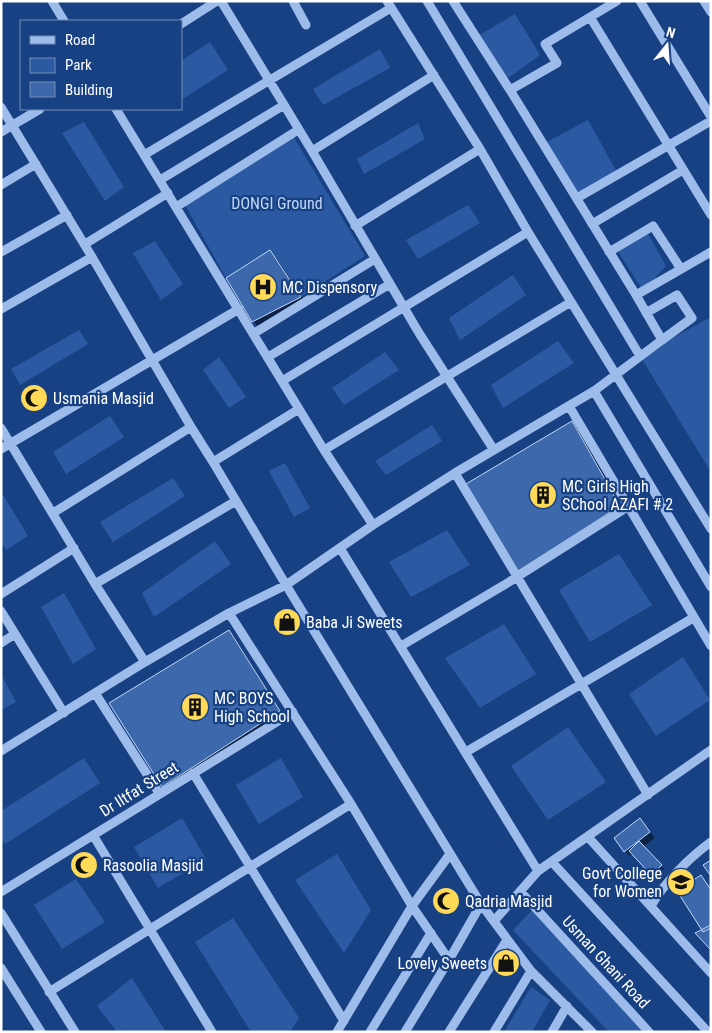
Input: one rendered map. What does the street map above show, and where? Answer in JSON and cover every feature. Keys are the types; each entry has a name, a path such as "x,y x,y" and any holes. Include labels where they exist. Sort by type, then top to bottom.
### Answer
{"street":[{"path":"52,1 63,20"},
{"path":"182,23 217,1"},
{"path":"221,1 390,284 494,450"},
{"path":"293,1 306,26"},
{"path":"427,1 640,356"},
{"path":"453,1 577,198 662,340"},
{"path":"510,90 556,63 545,44 617,1"},
{"path":"577,198 711,119 640,1"},
{"path":"704,1 711,12"},
{"path":"144,154 389,5 480,149 528,232 711,529"},
{"path":"590,17 711,215"},
{"path":"312,151 434,75"},
{"path":"160,180 284,105"},
{"path":"1,108 85,244 191,427 214,462 286,585 481,904 531,971 592,1032"},
{"path":"1,132 38,110"},
{"path":"117,110 324,450 373,526"},
{"path":"176,207 298,130"},
{"path":"355,226 480,149"},
{"path":"1,185 36,164"},
{"path":"592,224 683,170"},
{"path":"85,244 168,193"},
{"path":"1,252 67,215"},
{"path":"609,252 653,226 681,270"},
{"path":"282,381 528,232"},
{"path":"636,295 711,252"},
{"path":"1,309 92,257"},
{"path":"253,334 375,259"},
{"path":"268,357 390,284"},
{"path":"1,751 145,662 229,613 286,585 455,473 594,391 692,318 677,295 646,313"},
{"path":"324,450 571,302"},
{"path":"1,449 239,309"},
{"path":"594,391 711,587"},
{"path":"569,406 711,646"},
{"path":"214,462 299,409"},
{"path":"53,513 191,427"},
{"path":"1,428 95,584 145,662"},
{"path":"455,473 648,795"},
{"path":"95,584 236,501"},
{"path":"401,646 518,577 629,506"},
{"path":"1,594 74,548"},
{"path":"340,548 538,871"},
{"path":"1,611 64,713"},
{"path":"229,613 293,712 412,906 449,960"},
{"path":"466,752 693,618"},
{"path":"1,643 16,634"},
{"path":"96,693 160,793"},
{"name":"Dr Iltfat Street","path":"1,892 293,712"},
{"path":"494,921 538,871 711,750"},
{"path":"192,773 344,1021"},
{"path":"49,992 350,804"},
{"path":"93,835 212,1032"},
{"path":"588,837 711,973"},
{"path":"650,906 660,890 702,848 711,842"},
{"path":"337,1032 412,906 450,854"},
{"path":"552,862 708,1032"},
{"name":"Usman Ghani Road","path":"520,891 649,1032"},
{"path":"405,1032 481,904"},
{"path":"1,913 74,1032"},
{"path":"370,1032 431,933"},
{"path":"449,1032 507,940"},
{"path":"1,968 41,1032"},
{"path":"494,1032 531,971"},
{"path":"552,1032 567,1006"}],"green space":[{"path":"515,14 540,55 504,81 476,37"},
{"path":"210,42 228,70 182,99 182,60"},
{"path":"380,49 390,68 323,105 313,89"},
{"path":"588,120 618,174 577,198 543,144"},
{"path":"84,122 124,187 105,201 62,133"},
{"path":"418,123 425,139 364,174 357,159"},
{"name":"DONGI Ground","path":"293,136 365,256 301,297 270,250 226,278 185,205"},
{"path":"468,205 480,223 418,259 406,240"},
{"path":"646,230 666,266 643,291 616,248"},
{"path":"155,241 183,284 161,300 133,253"},
{"path":"513,275 526,295 460,340 449,318"},
{"path":"711,317 711,472 640,356"},
{"path":"79,330 88,344 20,385 11,369"},
{"path":"558,341 574,363 503,408 491,385"},
{"path":"385,352 399,370 344,405 332,388"},
{"path":"219,357 246,397 229,408 203,370"},
{"path":"110,416 124,437 66,474 53,452"},
{"path":"432,425 442,441 386,475 375,461"},
{"path":"285,463 310,508 294,517 269,471"},
{"path":"173,478 185,496 113,542 100,522"},
{"path":"2,493 28,536 6,550 1,542"},
{"path":"447,530 470,565 411,597 389,562"},
{"path":"215,541 231,564 154,617 142,593"},
{"path":"619,554 652,605 590,642 559,590"},
{"path":"64,593 96,649 73,664 41,607"},
{"path":"504,624 536,674 480,708 445,658"},
{"path":"683,657 710,700 656,736 629,694"},
{"path":"1,677 16,702 1,710"},
{"path":"568,727 606,782 548,820 511,766"},
{"path":"84,758 100,783 5,844 1,838 1,811"},
{"path":"281,758 303,797 259,824 236,785"},
{"path":"182,818 206,859 158,888 134,847"},
{"path":"337,854 371,910 344,953 295,880"},
{"path":"76,879 105,922 62,949 34,905"},
{"path":"532,910 643,1032 609,1032 513,930"},
{"path":"233,918 299,1018 290,1032 251,1032 195,942"},
{"path":"132,978 166,1032 117,1032 97,1006"},
{"path":"531,987 550,1000 532,1032 504,1032"}],"building":[{"name":"MC Dispensory","path":"270,250 301,297 252,322 226,278"},
{"name":"MC Girls High SChool AZAFI # 2","path":"572,421 620,506 518,571 466,484"},
{"name":"MC BOYS High School","path":"229,630 280,711 162,787 109,703"},
{"path":"640,818 650,832 624,852 614,838"},
{"path":"639,841 662,865 651,875 629,851"},
{"path":"711,860 711,874 710,875 703,865"},
{"path":"701,875 711,890 711,928 703,932 677,891"},
{"path":"711,925 711,950 695,933"}],"place":[{"name":"MC Dispensory","path":"263,287"},
{"name":"Usmania Masjid","path":"34,398"},
{"name":"MC Girls High SChool AZAFI # 2","path":"543,495"},
{"name":"Baba Ji Sweets","path":"287,622"},
{"name":"MC BOYS High School","path":"195,707"},
{"name":"Rasoolia Masjid","path":"84,865"},
{"name":"Govt College for Women","path":"681,882"},
{"name":"Qadria Masjid","path":"446,901"},
{"name":"Lovely Sweets","path":"506,963"}]}
